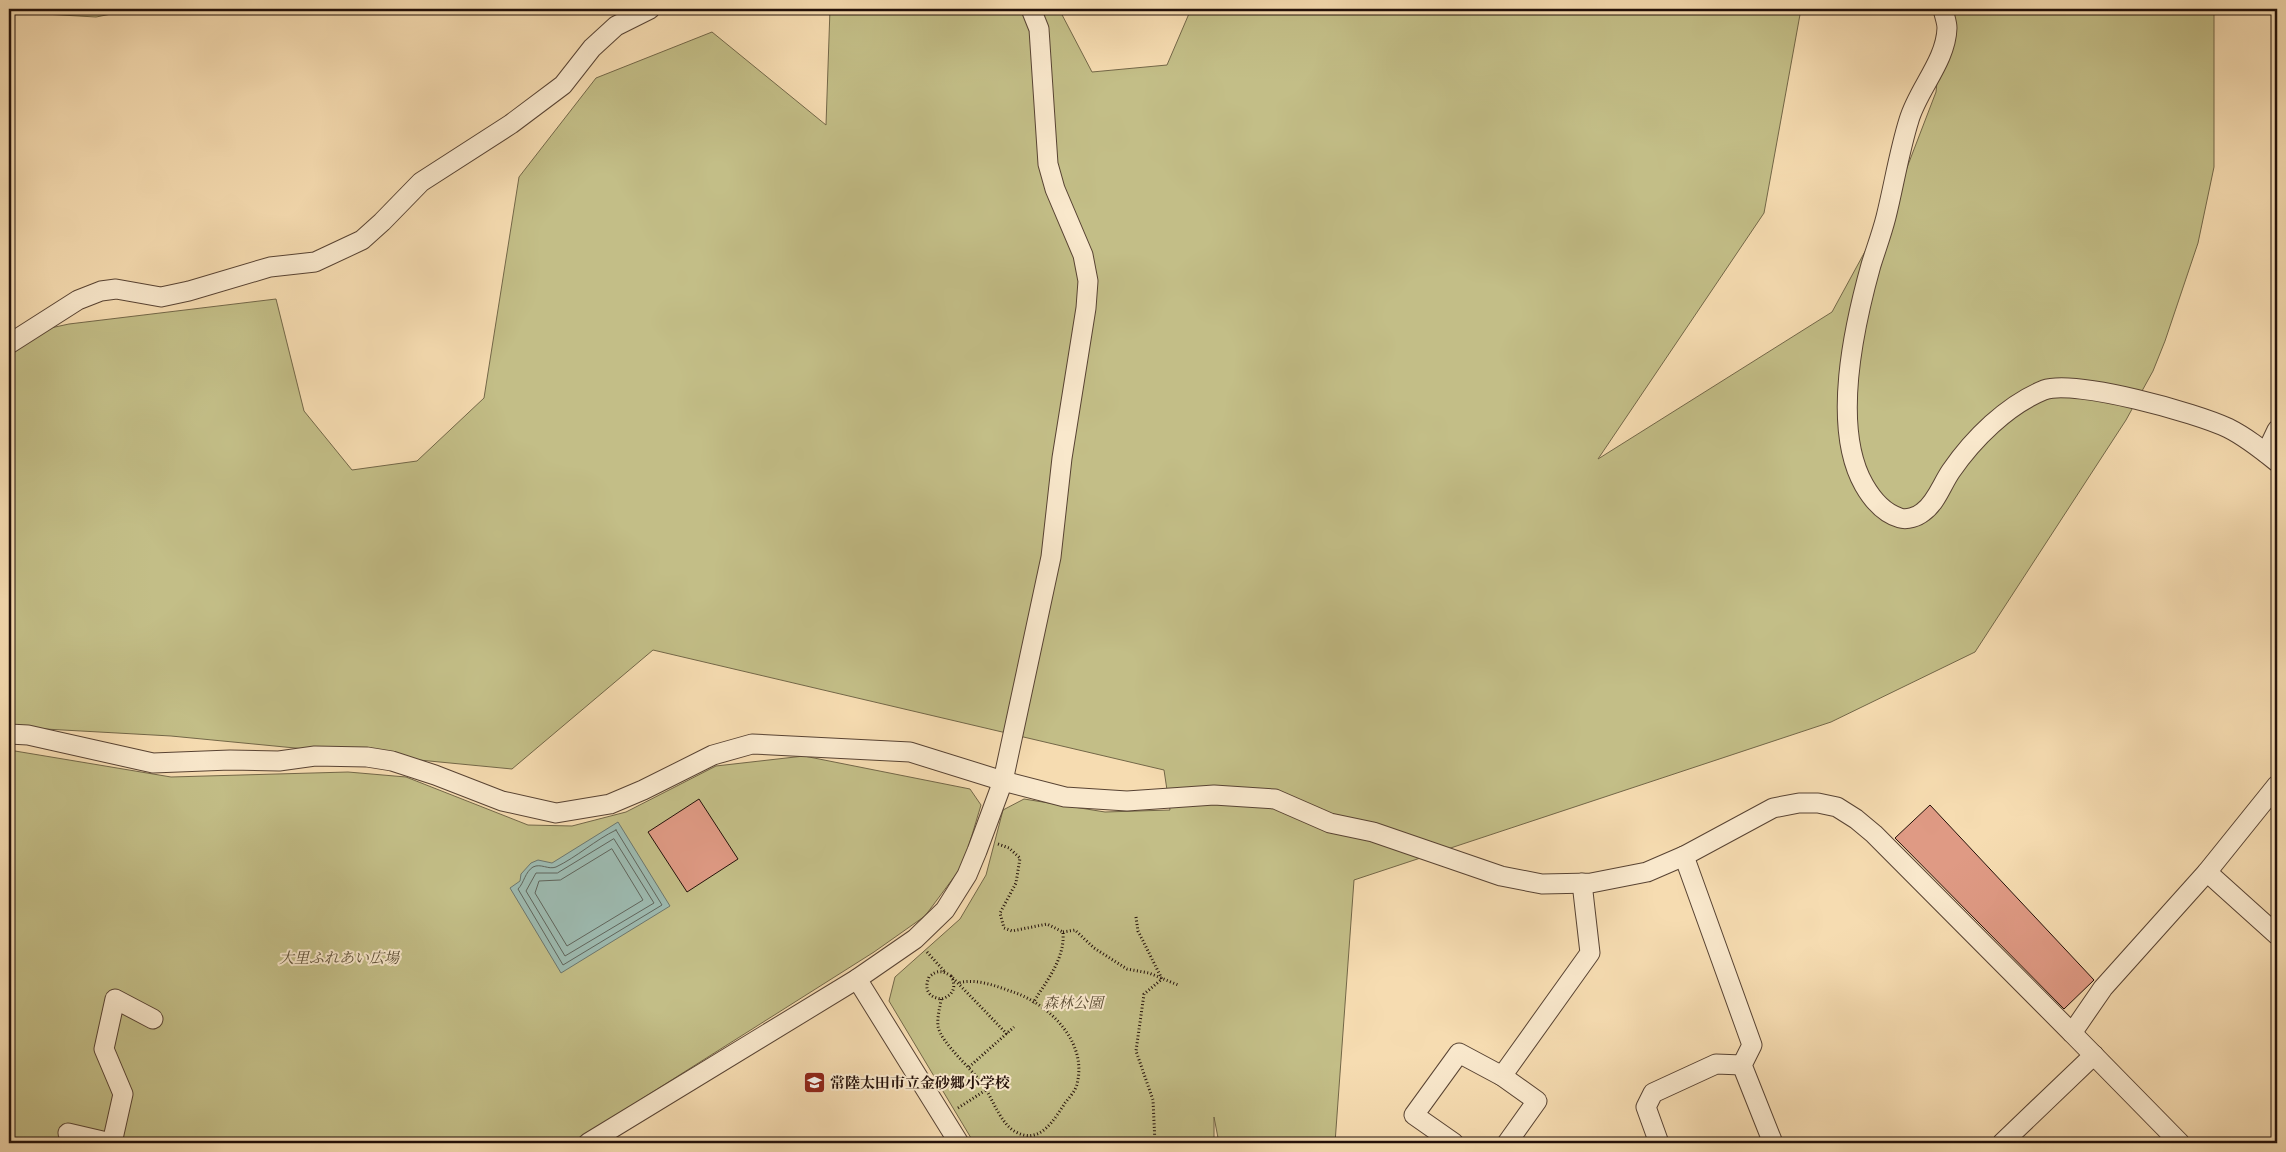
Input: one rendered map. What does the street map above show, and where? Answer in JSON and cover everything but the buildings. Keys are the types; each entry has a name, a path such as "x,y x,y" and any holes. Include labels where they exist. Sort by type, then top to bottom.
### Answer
{"street":[{"path":"9,344 78,300 101,291 116,289 161,297 189,291 270,267 315,262 362,240 421,182 511,124 563,85 592,48 616,26 650,9"},
{"path":"588,1143 857,979 915,939 945,910 957,894 982,839 1003,781 1051,556 1063,450 1086,308 1088,281 1083,256 1055,189 1048,164 1039,28 1031,9"},
{"path":"1943,9 1947,27 1943,48 1909,118 1886,220 1871,267 1853,343 1848,423 1853,458 1861,479 1873,501 1889,513 1902,519 1915,517 1925,512 1950,472 1972,445 1997,421 2018,404 2045,390 2055,388 2089,389 2205,418 2248,439 2272,457 2277,430"},
{"path":"9,734 28,735 153,764 230,760 279,761 315,756 383,760 435,775 502,801 556,813 610,804 643,790 713,755 752,744 910,752 1003,781 1065,796 1127,801 1214,795 1275,799 1330,823 1373,832 1501,876 1542,884 1582,883 1647,872 1684,856 1774,808 1818,803 1837,808 1856,818 1874,834 2180,1143"},
{"path":"2072,1034 2103,988 2207,872 2277,785"},
{"path":"1684,856 1752,1045 1742,1065 1773,1143"},
{"path":"2207,872 2277,935"},
{"path":"1502,1076 1590,953 1582,883"},
{"path":"857,979 959,1143"},
{"path":"68,1133 112,1143 123,1094 104,1049 115,999 153,1019"},
{"path":"1454,1143 1414,1115 1459,1053 1502,1076 1537,1101 1507,1143"},
{"path":"2002,1143 2094,1055"},
{"path":"1659,1143 1646,1107 1653,1093 1716,1064 1742,1065"}],"path":[{"path":"982,839 1009,848 1020,858 1016,883 1000,913 1004,928 1012,931 1047,924 1062,932 1075,930 1094,948 1127,968 1149,973 1178,985"},
{"path":"1136,917 1138,931 1162,978"},
{"path":"1033,1003 1056,966 1064,946 1062,932"},
{"path":"915,939 1007,1034"},
{"path":"945,972 934,973 926,983 930,994 941,999 947,998 954,988 951,976"},
{"path":"1155,1143 1153,1100 1136,1051 1144,994 1162,978"},
{"path":"941,999 938,1017 941,1035 986,1090 1008,1126 1022,1135 1030,1136 1038,1134 1052,1124 1077,1085 1078,1066 1074,1047 1066,1030 1053,1016 1021,995 993,985 968,981 958,983"},
{"path":"969,1067 1014,1027"},
{"path":"943,1118 986,1090"}],"green space":[{"path":"9,9 137,9 96,17 9,12"},
{"name":"森林公園","path":"830,9 1059,9 1092,72 1167,65 1191,9 1801,9 1764,213 1598,459 1832,312 1898,191 1936,92 1944,9 2214,9 2214,167 2198,243 2153,371 2126,420 1975,652 1831,722 1354,880 1335,1143 1219,1143 1214,1117 1214,1143 974,1143 889,1001 895,977 960,919 986,875 1003,810 1024,799 1105,812 1170,810 1164,770 653,650 512,769 171,736 9,727 9,337 69,324 276,299 304,411 352,470 417,461 484,398 519,177 596,78 712,32 826,125"},
{"name":"大里ふれあい広場","path":"9,750 171,777 348,772 406,777 528,825 572,826 626,812 716,766 804,756 970,789 981,805 963,865 925,916 874,952 572,1143 88,1143 72,1139 9,1138"}],"water":[{"path":"618,822 670,906 561,973 510,888 520,881 521,874 531,863 538,860 552,863"}],"place":[{"name":"常陸太田市立金砂郷小学校","path":"814,1083"}]}
